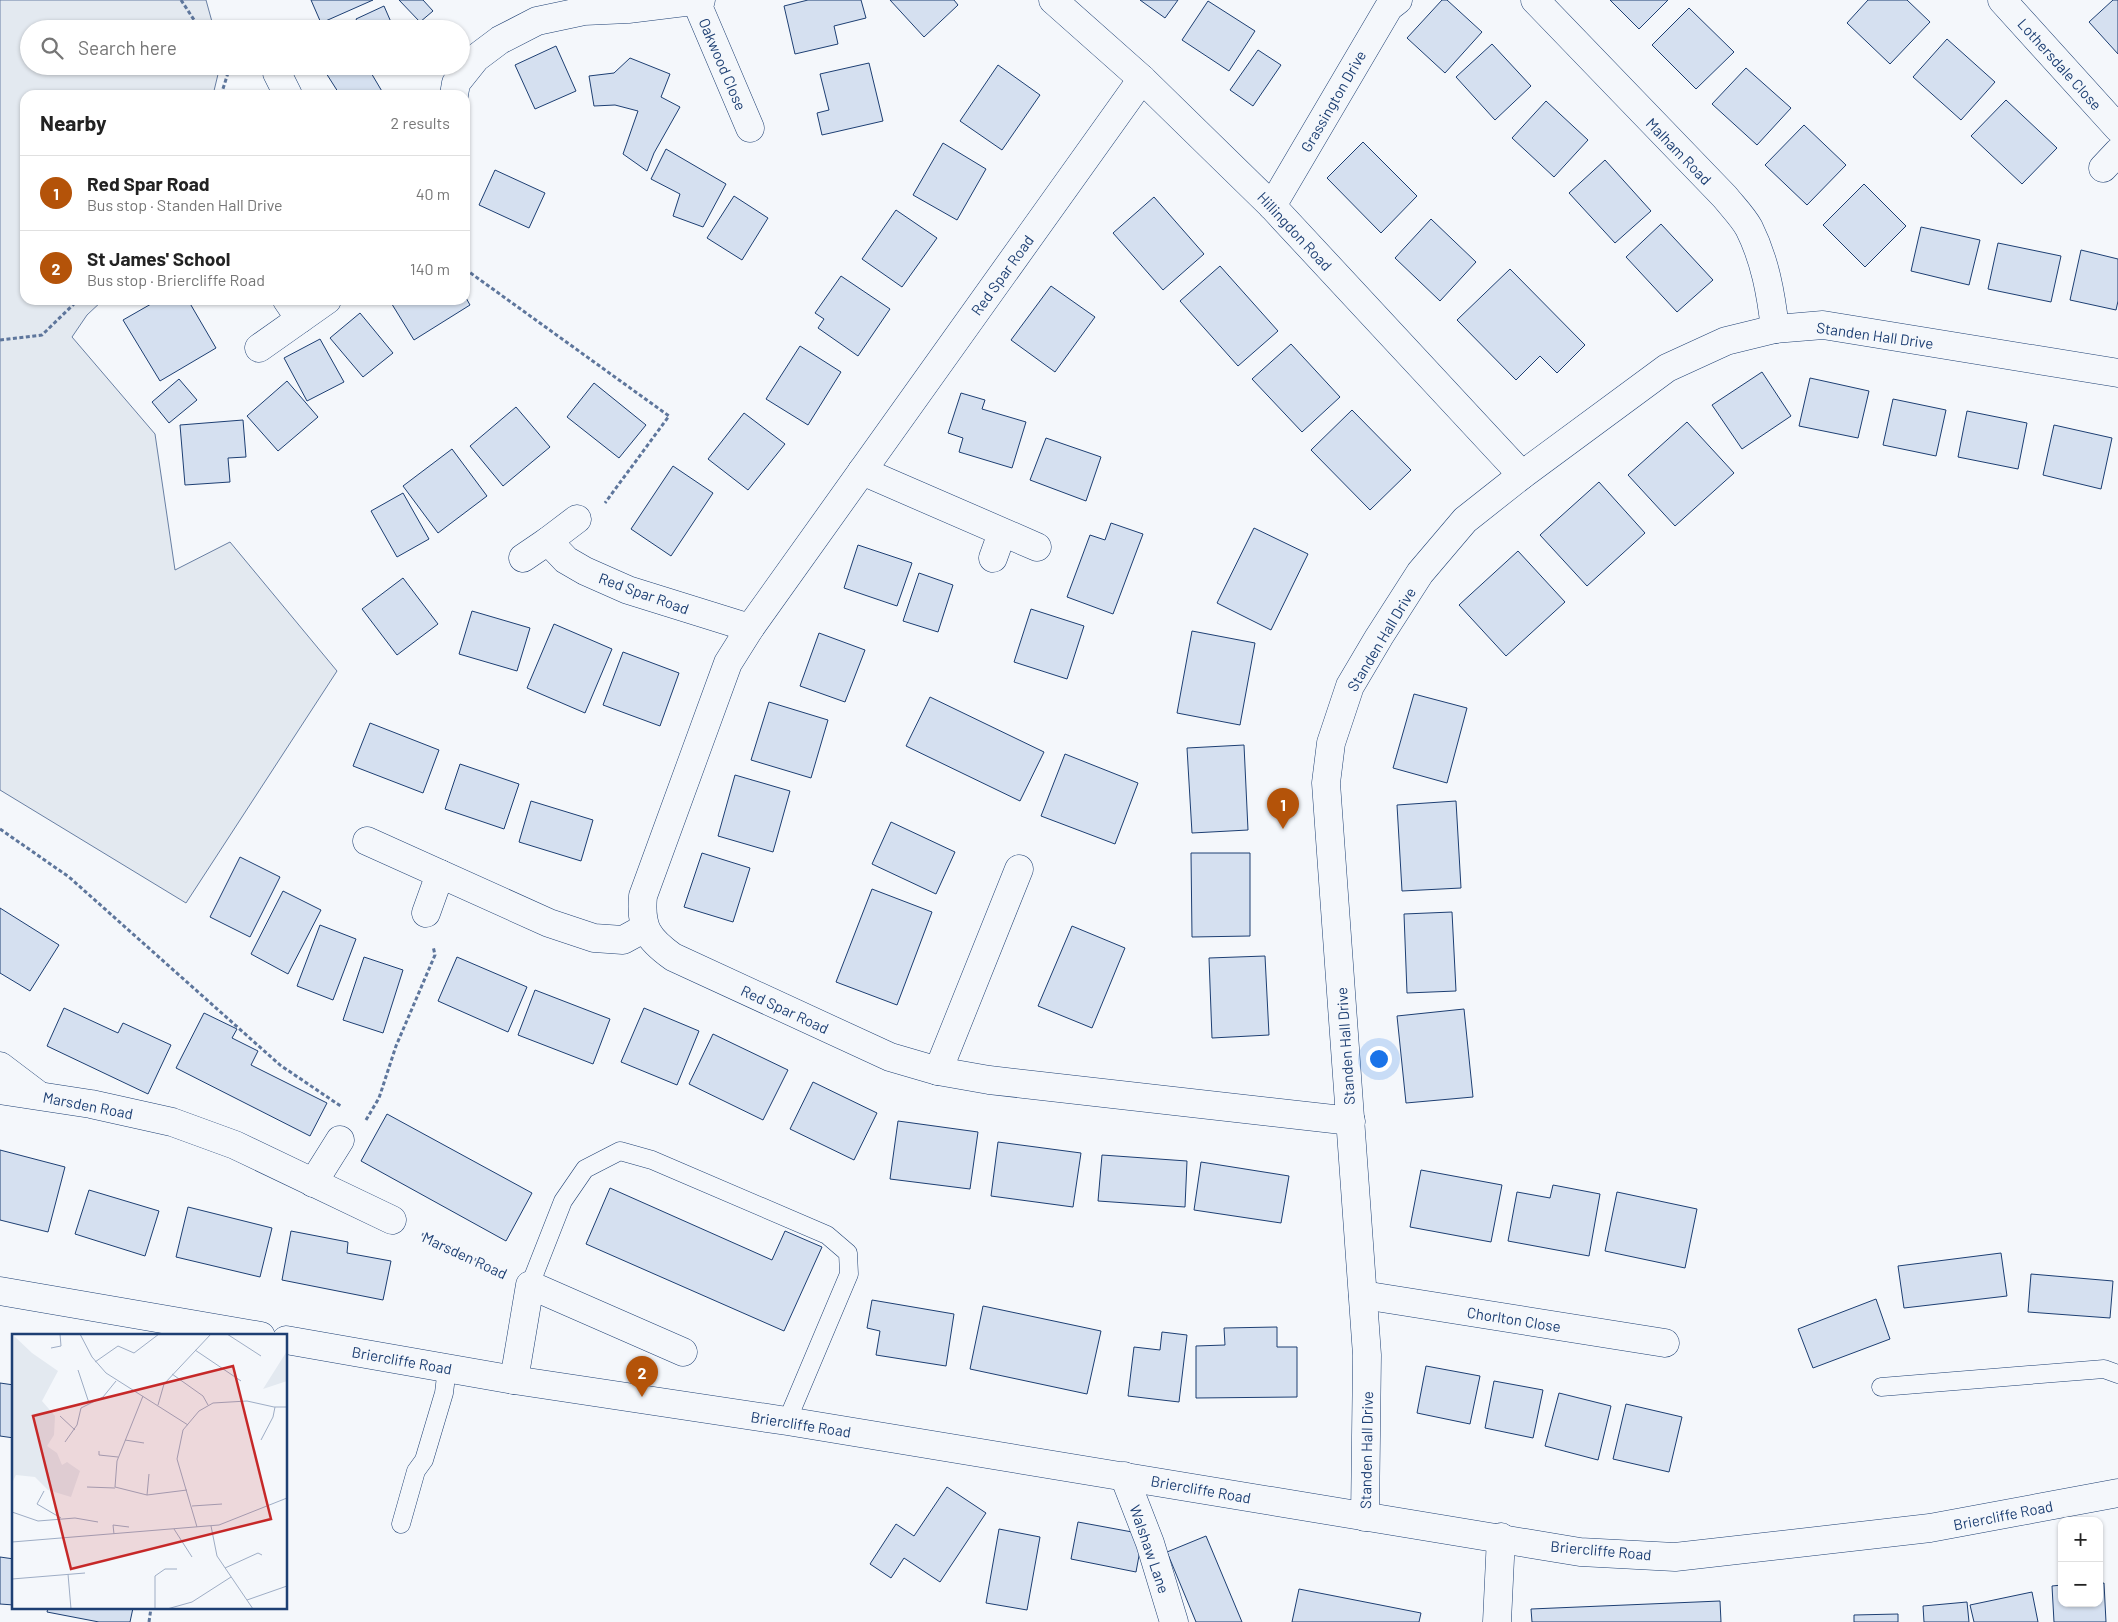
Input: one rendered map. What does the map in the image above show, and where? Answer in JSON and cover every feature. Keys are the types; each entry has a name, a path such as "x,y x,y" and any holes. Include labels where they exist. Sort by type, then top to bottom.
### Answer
{"street":[{"name":"Oakwood Close","path":"696,0 750,128"},
{"name":"Oakwood Close","path":"470,66 476,58 500,40 537,21 584,12 598,6 628,9 700,0"},
{"name":"Hillingdon Road","path":"1053,0 1142,79 1272,206 1522,475"},
{"name":"Grassington Drive","path":"1272,206 1388,8 1398,0"},
{"name":"Malham Road","path":"1535,0 1725,198 1748,226 1759,253 1771,293 1775,329"},
{"name":"Lothersdale Close","path":"2002,0 2118,128"},
{"name":"Oakwood Close","path":"455,90 456,83 462,75"},
{"name":"Red Spar Road","path":"1142,79 750,628 728,663 643,896 641,913 645,928 654,943 673,957 890,1057 938,1071 989,1080 1350,1121"},
{"path":"259,348 294,310 310,305"},
{"name":"Standen Hall Drive","path":"1365,1517 1367,1355 1326,783 1332,743 1350,686 1420,573 1465,520 1522,475 1667,368 1726,341 1775,329 1823,325 2118,373"},
{"path":"862,472 1037,547"},
{"path":"523,558 577,519"},
{"path":"993,558 1002,533"},
{"name":"Red Spar Road","path":"548,541 566,560 602,579 628,590 750,628"},
{"path":"367,841 549,923 594,938 623,940 645,928"},
{"path":"938,1071 1019,869"},
{"path":"426,913 440,874"},
{"path":"0,1066 41,1096"},
{"name":"Marsden Road","path":"0,1090 92,1104 172,1122 235,1145 392,1220"},
{"path":"313,1183 340,1140"},
{"path":"514,1380 530,1286 684,1352"},
{"path":"0,1291 248,1334"},
{"name":"Chorlton Close","path":"1363,1295 1665,1343"},
{"name":"Briercliffe Road","path":"288,1340 514,1380 787,1421 1365,1517 1501,1537 1580,1552 1675,1557 1930,1528 2118,1493"},
{"name":"Walshaw Lane","path":"1124,1476 1150,1544 1174,1622"},
{"path":"1497,1622 1501,1537"}],"lane":[{"path":"530,1286 563,1201 585,1169 620,1151 652,1160 827,1235 848,1253 849,1274 787,1421"},
{"path":"401,1524 416,1471 424,1460 444,1393 447,1368"},
{"path":"1881,1387 2104,1369 2118,1374"}],"path":[{"path":"181,0 194,20"},
{"path":"223,90 227,75"},
{"path":"470,273 669,416 597,515 577,519"},
{"path":"0,340 42,335 73,305"},
{"path":"0,829 69,877 280,1065 350,1112"},
{"path":"358,1117 365,1122 380,1098 396,1046 435,955 426,913"},
{"name":"Marsden Road","path":"392,1220 530,1286"}],"shaded area":[{"path":"0,0 206,0 212,20 20,20 20,75 218,75 214,90 20,90 20,305 98,305 87,315 72,337 155,434 175,570 230,542 337,671 186,903 0,790"}],"building":[{"path":"311,0 373,0 328,20 320,20"},
{"path":"399,0 423,0 433,11 422,20 418,20"},
{"path":"808,0 861,0 866,18 834,26 838,44 795,54 784,6"},
{"path":"890,0 954,0 958,5 924,37"},
{"path":"1140,0 1178,0 1165,18"},
{"path":"1442,0 1447,0 1482,32 1445,73 1407,38"},
{"path":"1610,0 1668,0 1639,29"},
{"path":"1868,0 1907,0 1930,22 1890,64 1847,23"},
{"path":"2113,0 2118,0 2118,54 2089,22"},
{"path":"1208,1 1255,31 1229,71 1182,40"},
{"path":"384,6 390,20 356,20"},
{"path":"1689,8 1734,52 1696,89 1652,45"},
{"path":"1947,39 1995,82 1961,120 1913,77"},
{"path":"1492,44 1531,86 1495,120 1456,77"},
{"path":"556,46 576,91 535,109 515,65"},
{"path":"1258,50 1281,65 1253,106 1230,90"},
{"path":"630,58 670,74 661,97 680,107 654,153 647,171 623,154 638,111 615,105 594,106 589,76 614,73"},
{"path":"869,63 883,121 822,135 817,113 829,110 820,74"},
{"path":"998,65 1040,95 1002,150 960,121"},
{"path":"1746,68 1791,108 1757,145 1712,104"},
{"path":"327,75 372,75 381,90 337,90"},
{"path":"2006,100 2057,148 2022,184 1971,136"},
{"path":"1546,101 1588,140 1554,177 1512,138"},
{"path":"1804,125 1846,165 1807,205 1765,165"},
{"path":"1363,142 1417,196 1381,233 1327,178"},
{"path":"943,143 986,169 957,220 913,195"},
{"path":"666,149 726,184 703,227 673,216 680,194 651,179"},
{"path":"1605,160 1651,211 1615,243 1569,193"},
{"path":"495,170 545,193 529,228 479,205"},
{"path":"1864,184 1906,226 1865,267 1823,225"},
{"path":"734,196 768,218 742,260 707,238"},
{"path":"1154,197 1204,254 1163,290 1113,233"},
{"path":"896,210 937,238 902,287 862,259"},
{"path":"1431,219 1476,262 1440,301 1395,258"},
{"path":"1661,224 1713,280 1677,312 1626,257"},
{"path":"1921,227 1980,240 1969,285 1911,271"},
{"path":"1998,243 2061,256 2051,302 1988,289"},
{"path":"2081,250 2118,259 2118,301 2116,310 2070,300"},
{"path":"1220,266 1278,331 1238,366 1180,301"},
{"path":"1510,269 1585,345 1557,373 1540,356 1516,380 1457,320"},
{"path":"841,276 890,309 858,356 818,328 824,319 815,313"},
{"path":"1051,286 1095,317 1055,372 1011,340"},
{"path":"149,305 191,305 216,348 160,381 123,320"},
{"path":"392,305 470,305 414,340"},
{"path":"360,313 393,353 363,377 330,338"},
{"path":"320,339 344,382 307,401 284,358"},
{"path":"1291,344 1340,397 1302,432 1252,379"},
{"path":"800,346 841,372 808,425 766,399"},
{"path":"1762,372 1791,416 1742,449 1712,405"},
{"path":"1810,378 1869,391 1858,438 1799,426"},
{"path":"179,379 197,400 169,423 152,402"},
{"path":"287,381 318,417 278,451 247,416"},
{"path":"594,383 646,425 619,458 567,417"},
{"path":"961,393 985,400 982,409 1026,422 1012,468 959,452 963,438 948,433"},
{"path":"1893,399 1946,410 1936,456 1883,445"},
{"path":"516,407 550,447 503,486 470,446"},
{"path":"1352,410 1411,470 1370,510 1311,450"},
{"path":"1967,411 2027,423 2018,469 1958,457"},
{"path":"744,413 785,444 748,490 708,459"},
{"path":"243,420 246,457 228,458 230,482 185,485 180,425"},
{"path":"1687,422 1734,473 1675,526 1628,475"},
{"path":"2054,425 2112,438 2101,489 2043,475"},
{"path":"1046,438 1101,457 1086,501 1030,480"},
{"path":"452,449 487,496 438,533 403,486"},
{"path":"673,466 713,493 671,556 631,529"},
{"path":"1599,482 1645,533 1587,586 1540,535"},
{"path":"403,493 429,539 397,557 371,511"},
{"path":"1111,523 1143,534 1113,614 1067,597 1090,535 1105,540"},
{"path":"1254,528 1308,554 1271,630 1217,603"},
{"path":"858,545 912,563 897,606 844,588"},
{"path":"1518,551 1565,602 1506,656 1459,605"},
{"path":"919,573 953,585 938,632 903,621"},
{"path":"403,578 438,624 397,655 362,609"},
{"path":"1031,609 1084,626 1067,679 1014,662"},
{"path":"472,611 530,628 517,671 459,654"},
{"path":"554,624 612,649 585,713 527,688"},
{"path":"1192,631 1255,643 1240,725 1177,713"},
{"path":"819,633 865,650 845,702 800,686"},
{"path":"623,652 679,673 660,726 603,705"},
{"path":"1414,694 1467,708 1447,783 1393,768"},
{"path":"930,697 1044,752 1020,801 906,746"},
{"path":"769,702 828,720 811,778 751,760"},
{"path":"370,723 439,750 423,793 353,766"},
{"path":"1244,745 1248,830 1192,833 1187,748"},
{"path":"1065,754 1138,783 1115,844 1041,816"},
{"path":"460,764 519,784 504,829 445,809"},
{"path":"735,775 790,791 773,852 718,836"},
{"path":"531,801 593,820 581,861 519,842"},
{"path":"1456,801 1461,888 1402,891 1397,805"},
{"path":"891,822 955,852 936,894 872,864"},
{"path":"702,853 750,868 733,922 684,907"},
{"path":"1191,853 1250,853 1250,936 1192,937"},
{"path":"240,857 280,877 250,937 210,917"},
{"path":"872,889 932,912 897,1005 836,982"},
{"path":"283,891 321,910 288,974 251,954"},
{"path":"0,908 59,945 30,991 0,973"},
{"path":"1452,912 1456,991 1407,993 1404,914"},
{"path":"320,925 356,939 333,1000 297,986"},
{"path":"1072,926 1125,948 1092,1028 1038,1006"},
{"path":"1265,956 1269,1035 1212,1038 1209,958"},
{"path":"364,957 403,970 383,1033 343,1020"},
{"path":"457,957 527,987 508,1032 438,1001"},
{"path":"535,990 610,1019 593,1064 518,1035"},
{"path":"64,1008 118,1033 123,1023 171,1045 148,1094 47,1046"},
{"path":"644,1008 699,1031 677,1085 621,1062"},
{"path":"1464,1009 1473,1097 1406,1103 1397,1016"},
{"path":"204,1013 237,1029 232,1038 258,1051 251,1065 327,1103 310,1136 176,1068"},
{"path":"713,1034 788,1070 763,1120 689,1084"},
{"path":"813,1082 877,1113 854,1160 790,1129"},
{"path":"387,1114 532,1193 506,1241 361,1161"},
{"path":"898,1121 978,1132 970,1189 890,1179"},
{"path":"998,1142 1081,1153 1073,1207 991,1196"},
{"path":"0,1150 65,1167 48,1232 0,1220"},
{"path":"1102,1155 1187,1161 1185,1207 1098,1201"},
{"path":"1201,1162 1289,1176 1281,1223 1194,1210"},
{"path":"1421,1170 1502,1185 1491,1242 1410,1227"},
{"path":"1553,1185 1600,1194 1589,1256 1508,1241 1517,1192 1550,1198"},
{"path":"610,1188 772,1260 785,1231 822,1247 784,1331 586,1244"},
{"path":"89,1190 159,1211 145,1256 75,1234"},
{"path":"1617,1192 1697,1209 1685,1268 1605,1251"},
{"path":"188,1207 272,1228 260,1277 176,1257"},
{"path":"291,1231 348,1242 347,1253 391,1261 383,1300 282,1280"},
{"path":"2001,1253 2007,1296 1904,1308 1898,1266"},
{"path":"2031,1274 2113,1281 2110,1318 2028,1312"},
{"path":"1876,1299 1890,1339 1813,1368 1798,1329"},
{"path":"872,1300 954,1314 946,1366 876,1355 880,1331 867,1328"},
{"path":"983,1306 1101,1331 1087,1394 970,1369"},
{"path":"1277,1327 1277,1347 1297,1347 1297,1397 1196,1398 1196,1346 1225,1345 1224,1328"},
{"path":"1162,1332 1187,1335 1179,1402 1128,1396 1134,1347 1160,1350"},
{"path":"1426,1366 1480,1376 1470,1424 1417,1413"},
{"path":"1494,1381 1543,1390 1533,1438 1485,1428"},
{"path":"0,1383 12,1385 12,1438 0,1436"},
{"path":"1559,1393 1611,1406 1598,1460 1545,1446"},
{"path":"1626,1404 1682,1417 1669,1472 1613,1459"},
{"path":"947,1487 986,1513 940,1582 904,1558 891,1578 870,1564 896,1524 914,1536"},
{"path":"1078,1522 1143,1534 1136,1572 1071,1559"},
{"path":"999,1529 1040,1537 1027,1610 986,1603"},
{"path":"1206,1536 1242,1622 1196,1622 1167,1552"},
{"path":"0,1557 12,1559 12,1605 0,1604"},
{"path":"2103,1583 2106,1622 2054,1622 2052,1586 2058,1585 2058,1607 2103,1607"},
{"path":"1299,1589 1421,1613 1419,1622 1292,1622"},
{"path":"2032,1592 2038,1622 1974,1622 1970,1605"},
{"path":"1720,1601 1721,1622 1532,1622 1531,1609"},
{"path":"1967,1602 1969,1622 1924,1622 1923,1606"},
{"path":"48,1610 133,1610 130,1622 99,1622 47,1612"},
{"path":"1898,1614 1898,1622 1854,1622 1854,1615"}],"place":[{"name":"Red Spar Road","path":"1283,829"},
{"name":"St James' School","path":"642,1397"}]}
